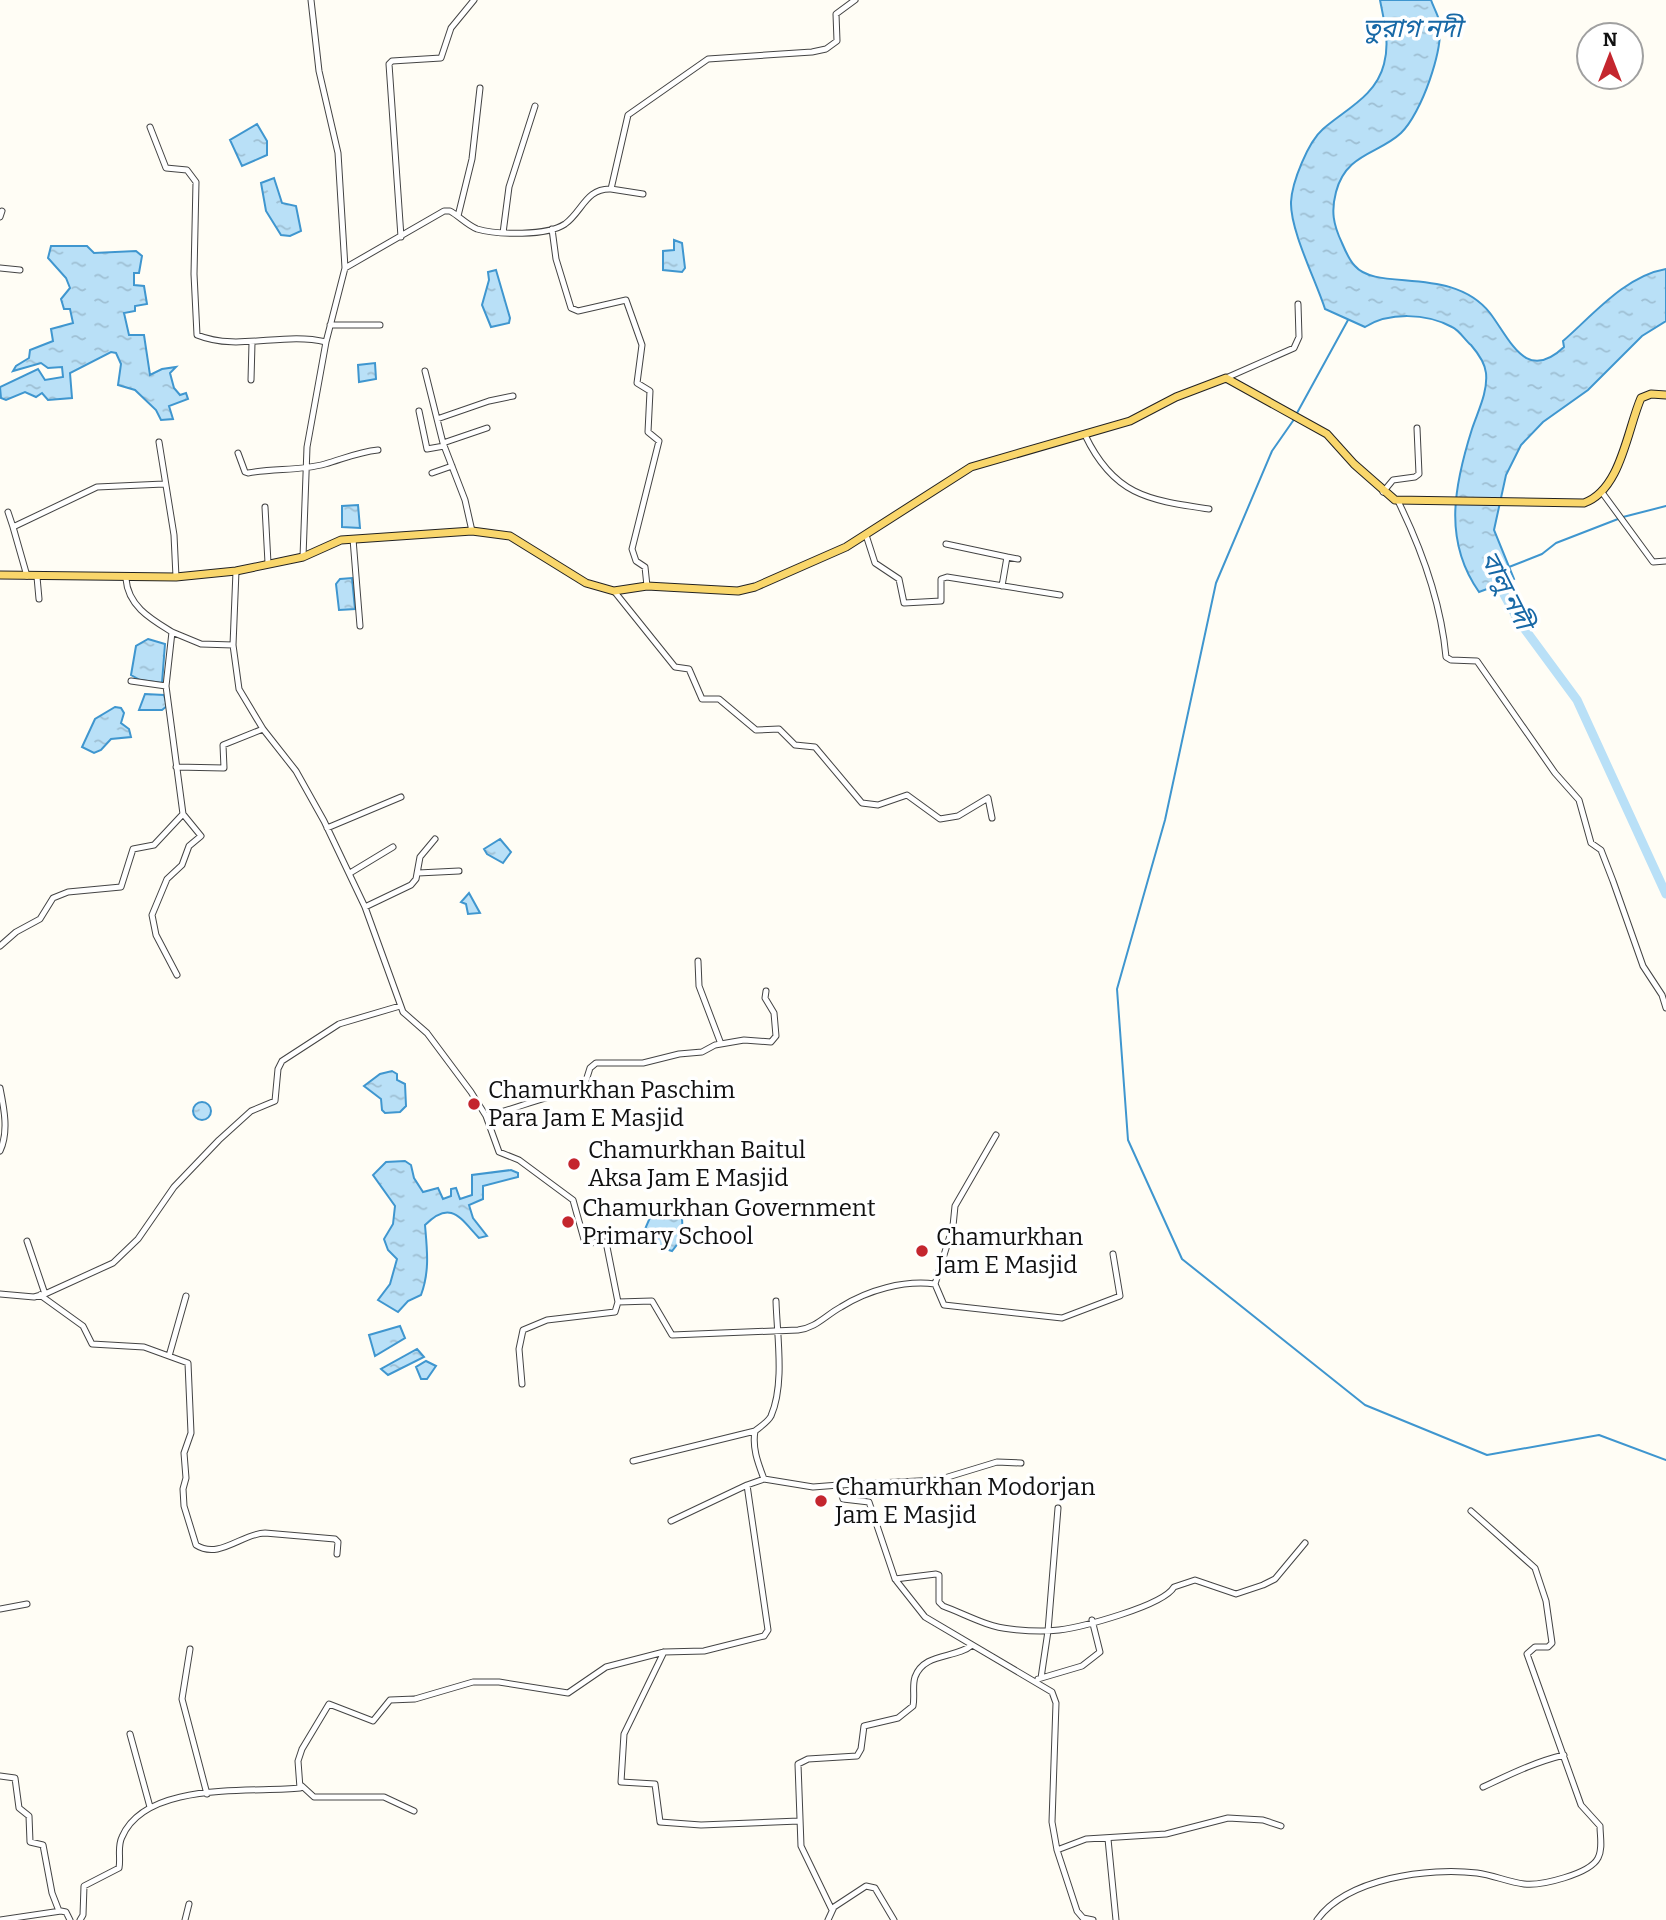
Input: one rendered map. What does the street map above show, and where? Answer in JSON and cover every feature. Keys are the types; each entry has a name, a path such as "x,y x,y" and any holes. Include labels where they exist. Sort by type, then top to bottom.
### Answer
{"main road":[{"path":"0,575 126,579 176,577 236,571 268,562 303,557 341,540 472,531 510,536 586,583 614,591 647,586 718,592 755,587 846,547 971,467 1130,421 1176,397 1226,378 1323,432 1383,492 1398,501 1584,503 1601,491 1618,463 1641,398 1651,394 1666,395"}],"street":[{"path":"303,557 306,468 326,342 345,268 338,153 320,71 311,0"},
{"path":"401,237 393,150 390,64 392,61 440,58 451,28 474,0"},
{"path":"611,189 628,115 708,59 778,57 826,49 837,41 836,13 855,0"},
{"path":"458,215 472,159 480,88"},
{"path":"503,233 509,187 535,106"},
{"path":"150,127 166,168 187,170 196,182 194,254 197,335 252,343 295,337 326,342"},
{"path":"345,268 440,212 450,211 477,229 503,233 552,229 566,223 594,191 611,189 643,194"},
{"path":"552,229 556,259 571,308 578,311 626,300 642,345 637,383 650,391 648,432 659,441 632,549 636,561 645,567 647,586"},
{"path":"0,268 20,270"},
{"path":"1226,378 1294,348 1299,337 1298,304"},
{"path":"330,325 380,325"},
{"path":"251,380 252,343"},
{"path":"425,371 444,444 466,500 472,531"},
{"path":"437,419 489,401 513,396"},
{"path":"419,411 427,449 487,428"},
{"path":"1383,492 1393,480 1419,474 1417,428"},
{"path":"1085,435 1107,468 1127,490 1172,503 1209,509"},
{"path":"159,442 174,535 176,577"},
{"path":"238,453 245,472 248,473 281,467 306,468 352,454 378,450"},
{"path":"432,473 452,466"},
{"path":"13,527 97,487 164,484"},
{"path":"1601,491 1653,562 1666,561"},
{"path":"1398,501 1433,589 1442,621 1446,657 1451,660 1478,662 1555,773 1579,800 1591,843 1601,850 1643,967 1662,995 1666,1008"},
{"path":"265,507 268,562"},
{"path":"8,512 27,576"},
{"path":"866,535 875,563 899,579 904,603 941,601 941,579 944,577 1060,595"},
{"path":"353,539 360,626"},
{"path":"946,544 1018,559"},
{"path":"1002,586 1007,557"},
{"path":"236,571 233,646 239,689 263,729 296,771 350,873 400,1006 427,1033 486,1116 502,1156 519,1160 573,1200 584,1243 606,1242 618,1302 615,1312 547,1320 523,1330 519,1349 522,1384"},
{"path":"37,577 39,599"},
{"path":"126,579 131,599 151,620 201,644 233,646"},
{"path":"614,591 675,667 689,669 702,699 719,699 756,730 779,729 795,744 815,747 862,803 878,805 907,795 940,819 958,816 988,798 992,818"},
{"path":"0,946 16,932 40,919 53,898 68,892 121,887 133,849 155,845 183,814 184,802 176,766 166,686 172,632"},
{"path":"131,681 166,686"},
{"path":"176,766 225,768 223,744 263,729"},
{"path":"327,828 401,797"},
{"path":"177,975 152,924 163,887 182,865 189,846 201,836 183,814"},
{"path":"365,907 407,888 418,873 419,857 435,839"},
{"path":"350,873 393,847"},
{"path":"418,873 459,871"},
{"path":"698,961 699,986 720,1044"},
{"path":"486,1116 564,1092 579,1092 584,1087 590,1068 596,1063 643,1063 702,1052 720,1044 775,1040 774,1013 765,998 766,991"},
{"path":"0,1294 42,1295 113,1263 138,1239 174,1188 219,1140 251,1111 275,1101 278,1069 282,1062 339,1024 400,1006"},
{"path":"0,1088 5,1113 4,1144 0,1151"},
{"path":"996,1135 954,1206 953,1226 935,1284 944,1305 1062,1318 1120,1296 1114,1255"},
{"path":"27,1241 42,1295 83,1326 92,1344 144,1348 188,1363 191,1433 184,1453 186,1478 183,1489 184,1506 196,1545 201,1549 221,1548 257,1533 265,1533 335,1539 338,1542 337,1554"},
{"path":"618,1302 652,1300 672,1335 777,1330 809,1328 849,1302 900,1284 935,1284"},
{"path":"169,1356 186,1296"},
{"path":"633,1461 755,1431 771,1418 779,1366 776,1301"},
{"path":"755,1431 755,1456 764,1479"},
{"path":"671,1521 764,1479 813,1488 938,1480 998,1462 1021,1463"},
{"path":"414,1811 384,1797 314,1797 302,1786 298,1761 302,1749 329,1704 369,1721 376,1718 390,1700 415,1699 473,1682 499,1682 568,1693 606,1667 664,1652 704,1651 767,1633 747,1485"},
{"path":"839,1485 843,1499 870,1503 895,1579 925,1617 1038,1679 1052,1692 1056,1703 1052,1822 1057,1850 1077,1911 1083,1918 1093,1920"},
{"path":"1038,1679 1048,1631 1058,1508"},
{"path":"1317,1920 1345,1894 1356,1889 1425,1872 1476,1873 1532,1885 1567,1876 1596,1862 1600,1853 1600,1826 1581,1805 1527,1654 1535,1647 1548,1647 1552,1643 1546,1601 1535,1568 1471,1511"},
{"path":"895,1579 936,1574 939,1578 939,1602 943,1606 1007,1629 1048,1631 1143,1608 1170,1594 1174,1587 1195,1580 1236,1594 1263,1585 1275,1579 1305,1543"},
{"path":"0,1609 27,1604"},
{"path":"1038,1679 1082,1666 1100,1652 1092,1620"},
{"path":"832,1910 803,1854 799,1821 798,1764 808,1759 857,1756 861,1749 864,1726 898,1718 913,1706 914,1682 919,1669 931,1660 965,1651 972,1645"},
{"path":"190,1649 182,1699 207,1794"},
{"path":"664,1652 624,1734 621,1782 655,1784 660,1822 701,1825 799,1821"},
{"path":"130,1734 150,1807"},
{"path":"1483,1787 1514,1774 1526,1765 1564,1755"},
{"path":"0,1776 15,1778 19,1808 29,1816 30,1842 43,1845 52,1893 59,1911"},
{"path":"80,1920 83,1915 84,1886 119,1868 122,1834 150,1807 190,1795 302,1786"},
{"path":"1057,1850 1086,1839 1166,1834 1228,1818 1263,1820 1281,1826"},
{"path":"1108,1839 1116,1920"},
{"path":"828,1920 832,1910 862,1888 872,1886 894,1920"},
{"path":"186,1920 189,1904"},
{"path":"0,1920 59,1911 66,1912 70,1920"}],"water":[{"name":"তুরাগ নদী","path":"1380,0 1431,0 1439,20 1440,32 1430,80 1409,124 1392,140 1347,169 1336,192 1333,211 1335,224 1346,252 1355,266 1366,274 1380,278 1436,284 1456,289 1474,298 1490,313 1521,354 1539,361 1551,357 1564,347 1563,341 1623,288 1651,273 1666,269 1666,321 1642,336 1588,390 1543,422 1521,445 1506,475 1494,530 1514,579 1479,592 1460,553 1455,513 1460,471 1486,387 1486,373 1482,362 1455,328 1442,322 1408,316 1385,319 1365,327 1325,309 1299,241 1292,213 1294,184 1317,135 1359,101 1380,75 1384,64 1386,32"},
{"path":"257,124 267,141 267,155 242,166 230,140"},
{"path":"274,178 282,203 296,206 301,231 290,236 281,235 266,211 261,183"},
{"path":"674,240 682,243 685,268 682,272 663,270 663,251 674,250"},
{"path":"51,246 87,246 94,253 136,251 142,256 139,273 134,273 134,285 144,286 147,304 135,306 135,311 124,313 129,335 144,335 150,375 162,369 176,367 170,373 174,388 180,395 186,393 188,399 169,406 173,419 161,420 156,410 135,390 118,385 121,364 116,353 111,352 70,373 72,398 48,400 42,393 36,397 25,392 6,400 1,398 0,387 38,369 45,380 63,377 62,367 48,368 41,363 13,371 29,358 30,350 53,341 51,329 73,323 70,309 64,309 61,299 70,288 66,278 48,258"},
{"path":"496,270 510,318 509,323 491,327 482,305 489,280 488,272"},
{"path":"375,363 376,379 359,382 358,365"},
{"path":"358,505 360,528 342,527 342,506"},
{"path":"352,578 355,609 339,610 336,584 340,579"},
{"path":"148,639 165,644 162,683 140,680 131,675 136,646"},
{"path":"145,694 164,695 167,706 162,710 139,710"},
{"path":"115,707 121,708 124,713 121,723 129,729 131,737 111,739 101,750 94,753 82,747 95,719"},
{"path":"500,839 511,852 503,863 487,854 484,849"},
{"path":"469,893 480,913 468,914 466,904 461,902"},
{"path":"392,1071 397,1074 397,1080 405,1084 406,1106 400,1112 385,1113 381,1099 364,1086 380,1074"},
{"path":"198,1102 206,1102 211,1111 209,1118 198,1120 193,1115 193,1107"},
{"path":"405,1161 411,1165 414,1178 423,1192 438,1188 443,1199 451,1196 451,1189 456,1188 460,1199 472,1195 472,1175 511,1170 518,1173 518,1177 483,1186 483,1199 469,1205 473,1218 487,1236 479,1238 460,1218 449,1212 434,1217 425,1225 427,1260 424,1286 421,1295 408,1301 398,1312 378,1300 390,1284 397,1259 388,1250 384,1239 393,1224 395,1206 373,1175 386,1162"},
{"path":"660,1212 682,1218 683,1237 672,1251 659,1247 645,1229 652,1213"},
{"path":"400,1326 405,1338 375,1356 369,1335"},
{"path":"417,1349 424,1357 388,1375 381,1369"},
{"path":"426,1361 436,1366 427,1379 421,1379 416,1367"}],"waterway":[{"path":"1297,413 1348,320"},
{"path":"1295,418 1272,451 1216,583 1165,820 1117,989 1128,1140 1182,1259 1365,1405 1487,1455 1599,1435 1666,1460"},
{"path":"1623,517 1666,506"},
{"path":"1509,567 1542,554 1556,543 1618,519"},
{"name":"বালু নদী","path":"1494,576 1518,620 1577,700 1666,894"}],"place":[{"name":"Chamurkhan Paschim Para Jam E Masjid","path":"474,1104"},
{"name":"Chamurkhan Baitul Aksa Jam E Masjid","path":"574,1164"},
{"name":"Chamurkhan Government Primary School","path":"568,1222"},
{"name":"Chamurkhan Jam E Masjid","path":"922,1251"},
{"name":"Chamurkhan Modorjan Jam E Masjid","path":"821,1501"}]}
